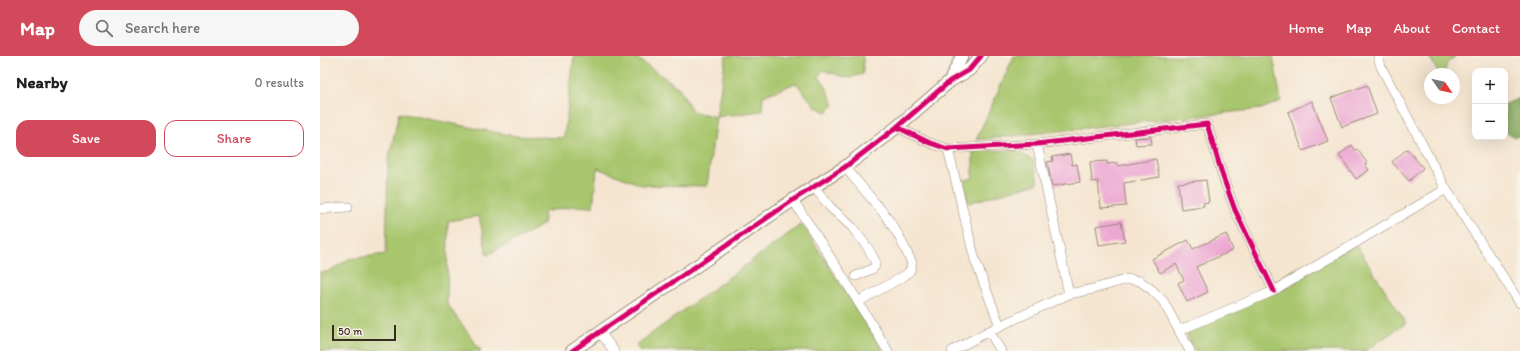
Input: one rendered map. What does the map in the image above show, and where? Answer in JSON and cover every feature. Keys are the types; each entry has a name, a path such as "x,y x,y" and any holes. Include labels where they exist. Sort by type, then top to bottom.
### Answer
{"street":[{"path":"950,81 962,56"},
{"path":"572,351 793,200 845,167 897,127 950,81 969,70 981,56"},
{"path":"1378,56 1381,67 1446,188 1520,303"},
{"path":"897,127 930,143 948,149 1037,144 1207,124 1223,177 1236,210 1274,291"},
{"path":"1037,144 1069,294"},
{"path":"948,149 975,260 1000,326"},
{"path":"845,167 886,216 899,236 912,264 910,271 904,276 858,302"},
{"path":"814,187 830,207 852,227 868,248 875,261 875,266 872,269 856,276"},
{"path":"1180,330 1274,291 1446,188"},
{"path":"793,200 888,351"},
{"path":"320,209 348,207"},
{"path":"952,351 989,331 1069,294 1093,289 1128,278 1140,281 1164,301 1190,351"},
{"path":"989,331 1001,351"},
{"path":"600,332 614,351"}],"green space":[{"path":"574,56 627,56 638,59 679,88 692,111 716,117 707,186 642,185 597,168 593,207 573,206 544,212 544,224 487,255 479,216 448,221 447,304 481,351 320,351 320,272 328,272 349,259 386,254 388,162 399,113 514,136 564,138"},
{"path":"726,56 863,56 863,74 848,78 822,70 819,77 825,85 834,105 827,112 816,107 796,83 763,96 762,111 716,117"},
{"path":"1014,56 1273,56 1281,101 1261,109 976,140"},
{"path":"1429,56 1456,56 1447,63 1446,68 1436,68"},
{"path":"1520,98 1520,136 1515,137 1508,134 1508,103"},
{"path":"1014,150 1033,160 1038,183 968,203 962,181 973,178 973,151"},
{"path":"802,224 883,351 640,351 636,345"},
{"path":"1357,246 1406,323 1365,351 1195,351 1188,338 1185,326 1262,293 1291,271"}],"building":[{"path":"1367,85 1377,114 1342,127 1331,98"},
{"path":"1312,101 1328,141 1303,151 1288,112"},
{"path":"1151,137 1152,144 1136,145 1135,138"},
{"path":"1352,145 1355,150 1357,149 1367,163 1365,164 1369,170 1356,179 1339,155"},
{"path":"1407,149 1423,168 1409,181 1392,162"},
{"path":"1070,154 1072,165 1077,164 1080,182 1052,186 1047,162 1053,161 1052,157"},
{"path":"1156,159 1159,177 1124,183 1126,206 1101,208 1098,181 1092,182 1090,162 1107,161 1107,164 1117,163 1118,166"},
{"path":"1206,180 1209,202 1203,203 1204,206 1181,209 1178,183"},
{"path":"1121,222 1125,241 1099,245 1096,226"},
{"path":"1226,234 1233,250 1196,267 1208,292 1187,302 1178,283 1184,280 1176,264 1160,273 1152,259 1188,240 1193,249"}],"cycle path":[{"path":"572,351 793,200 845,167 897,127 950,81 969,70 981,56"},
{"path":"897,127 930,143 948,149 1037,144 1207,124 1235,210 1274,291"}]}
